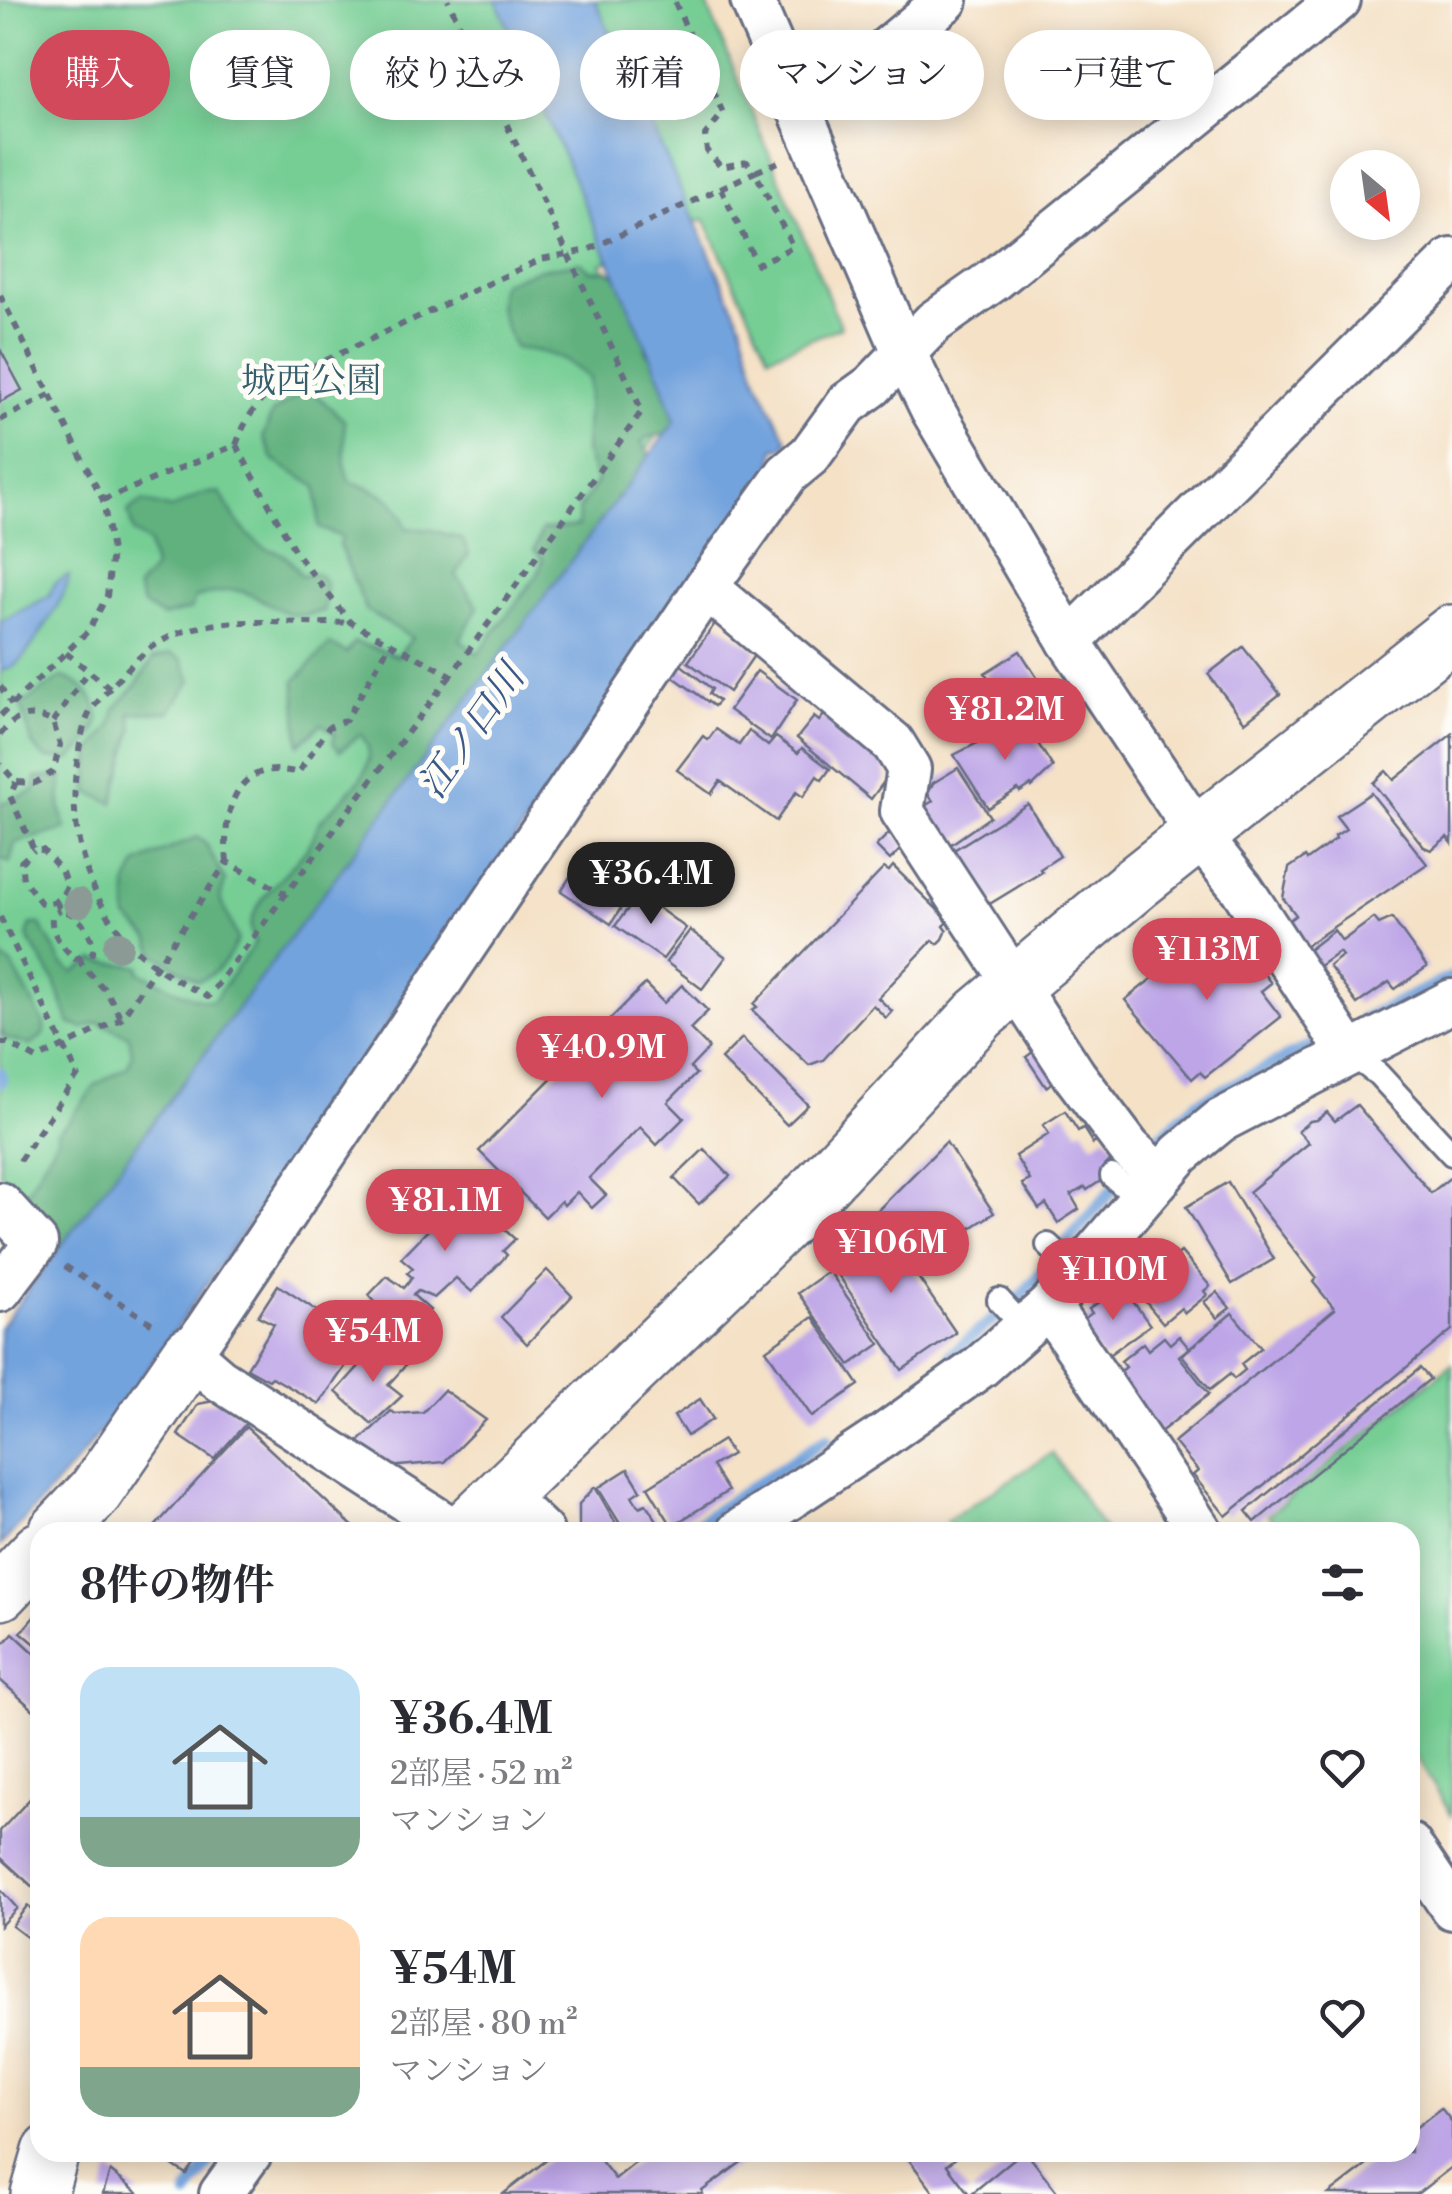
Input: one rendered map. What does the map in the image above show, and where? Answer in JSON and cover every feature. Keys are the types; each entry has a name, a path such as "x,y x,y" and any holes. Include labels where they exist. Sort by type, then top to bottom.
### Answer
{"street":[{"path":"752,0 765,30"},
{"path":"910,30 946,0"},
{"path":"66,1522 95,1492 174,1341 560,826 706,588 787,474 810,456 847,404 872,386 934,322 995,280 1339,0"},
{"path":"803,120 932,409 1069,641 1198,834 1242,888 1349,1053"},
{"path":"1069,641 1452,260"},
{"path":"706,588 893,744 909,769 902,811 1106,1108 1136,1175"},
{"path":"470,1522 801,1206 980,1014 1040,1013 1198,834 1452,633"},
{"path":"753,1522 980,1366 1136,1175 1180,1154 1220,1121 1452,1001"},
{"path":"0,1290 36,1243 6,1188"},
{"path":"1021,1312 1193,1522"},
{"path":"174,1341 219,1378 443,1522"},
{"path":"502,1494 531,1522"},
{"path":"0,1592 30,1560"},
{"path":"1420,1857 1449,1896"},
{"path":"40,2194 48,2162"},
{"path":"221,2194 243,2162"}],"lane":[{"path":"1349,1053 1378,1074 1452,1154"}],"path":[{"path":"350,622 313,626 242,620 216,624 158,644 110,688 90,713 80,744 72,806 84,862 108,915 130,944 154,966 208,998 451,675 642,411 448,0"},
{"path":"674,0 723,112 705,135 707,151 721,167 747,162 793,247 757,264 721,190"},
{"path":"103,500 236,445 245,420 262,396 286,378 541,258 588,250 784,160"},
{"path":"0,295 103,500 112,550 107,596 89,630 0,716"},
{"path":"0,420 50,395"},
{"path":"236,445 296,553 350,622 451,675"},
{"path":"3,1043 37,1059 121,1019 227,862 227,814 236,791 259,772 278,768 298,774 329,727 346,720 391,642"},
{"path":"66,652 110,688"},
{"path":"53,722 89,672"},
{"path":"0,686 12,705"},
{"path":"0,736 17,717 27,714 53,722"},
{"path":"0,764 16,782 35,783 53,772 60,746 53,722"},
{"path":"16,782 10,796 34,850"},
{"path":"34,850 44,850 61,870 66,886 56,901 40,903 22,879 20,862 34,850"},
{"path":"227,862 286,894"},
{"path":"56,901 60,910"},
{"path":"60,910 78,918 94,944 93,953 76,959 64,948 51,927 52,916 60,910"},
{"path":"0,916 78,1075 6,1188"},
{"path":"80,958 108,992 121,1019"},
{"path":"62,1264 174,1341"}],"green space":[{"name":"城西公園","path":"0,0 705,0 717,30 580,30 580,120 720,120 720,36 740,84 740,120 755,120 841,327 769,356 704,219 601,263 670,418 65,1237 0,1173"},
{"path":"581,262 590,271 607,270 632,284 644,328 646,353 666,361 688,394 670,434 647,437 641,443 654,460 627,495 616,496 620,509 589,545 578,548 586,561 70,1251 56,1245 56,1232 21,1203 58,1137 57,1132 96,1085 128,1066 132,1054 129,1036 99,1022 83,1028 70,1024 55,982 27,936 31,924 40,924 63,965 74,973 94,960 140,967 139,972 185,994 213,1001 255,943 251,928 258,907 309,845 321,820 352,790 366,769 369,757 360,734 340,751 333,743 335,733 321,724 299,745 295,681 330,644 347,653 354,642 398,656 412,638 366,610 339,544 342,537 319,528 317,487 274,461 263,437 272,413 309,388 344,420 349,481 392,502 406,528 432,530 462,539 469,554 456,575 478,607 460,640 478,654 538,574 543,559 534,550 542,530 578,526 579,509 597,482 585,451 589,378 555,356 515,348 501,316 499,292 502,283 540,269"},
{"path":"220,492 250,537 286,557 301,576 317,573 326,583 324,610 297,615 234,590 195,598 191,609 163,617 143,605 137,588 154,569 149,543 134,533 128,512 142,501 172,509 201,494"},
{"path":"171,654 182,660 191,681 169,712 130,713 133,729 113,803 88,792 91,752 112,725 115,709 153,659"},
{"path":"62,677 86,691 98,716 93,735 70,760 45,758 33,746 21,705"},
{"path":"62,776 60,806 66,829 15,843 10,862 0,858 0,804 34,791 36,778"},
{"path":"197,837 206,844 225,881 220,899 238,939 222,965 198,981 155,954 149,938 127,918 127,885 138,863"},
{"path":"0,957 12,965 44,1024 44,1034 31,1045 5,1038 0,1027"},
{"path":"1452,1364 1452,1815 1420,1763 1420,1522 1272,1522 1268,1515"},
{"path":"1052,1453 1099,1522 947,1522"}],"water":[{"name":"江ノ口川","path":"496,0 595,0 609,30 580,30 580,120 649,120 741,323 757,379 788,442 781,449 775,448 772,469 134,1389 77,1461 0,1546 0,1328 675,421 661,380 548,120 560,120 560,30 509,30"},
{"path":"69,575 56,608 29,650 14,666 0,671 0,622 49,596 55,583"}],"building":[{"path":"0,349 22,390 0,402"},
{"path":"716,622 757,651 729,692 688,662"},
{"path":"1243,647 1280,694 1245,722 1208,674"},
{"path":"1020,651 1050,698 1015,720 985,673"},
{"path":"680,664 712,689 709,694 719,701 714,706 672,676"},
{"path":"757,671 797,700 771,740 729,710"},
{"path":"829,709 883,751 886,779 871,799 797,738 814,717 819,721"},
{"path":"1023,720 1053,767 1032,787 1020,792 1018,789 988,808 954,755"},
{"path":"716,729 739,745 749,731 768,746 776,737 798,753 802,748 830,769 822,780 817,776 803,797 796,792 776,821 720,781 711,794 677,770 703,736 708,740"},
{"path":"1452,734 1452,843 1447,837 1431,850 1424,847 1373,783 1386,771 1394,780"},
{"path":"958,768 990,817 947,847 917,811 933,801 928,794 933,783"},
{"path":"1371,793 1427,864 1305,946 1288,921 1296,915 1283,898 1289,868 1336,839 1346,829 1336,816"},
{"path":"1028,804 1060,856 1040,869 1042,872 983,908 949,853"},
{"path":"891,831 905,845 890,860 876,846"},
{"path":"581,860 631,892 611,924 561,891"},
{"path":"893,866 945,917 947,930 938,944 933,940 878,998 892,1011 886,1018 873,1005 823,1060 809,1065 752,1010 757,1007 754,1004 884,868 889,871"},
{"path":"639,894 686,928 663,959 615,926"},
{"path":"1374,918 1379,924 1392,918 1427,967 1395,989 1389,982 1357,1004 1329,966 1342,956 1339,952 1318,967 1307,951 1334,930 1342,941"},
{"path":"1223,922 1271,983 1261,991 1281,1017 1205,1077 1200,1072 1192,1079 1125,1000"},
{"path":"690,930 726,957 702,989 666,962"},
{"path":"645,984 664,1003 682,985 708,1011 690,1029 709,1048 690,1068 696,1074 668,1102 684,1118 657,1145 640,1127 589,1178 606,1195 592,1208 577,1192 545,1217 479,1151"},
{"path":"742,1038 808,1105 787,1125 721,1059"},
{"path":"1041,1046 1062,1076 1046,1087 1026,1057"},
{"path":"1357,1105 1431,1193 1452,1176 1452,1330 1226,1516 1193,1475 1198,1471 1174,1442 1335,1309 1313,1282 1316,1278 1249,1192 1309,1143 1298,1131 1310,1121 1327,1112 1335,1121"},
{"path":"1065,1111 1078,1131 1083,1128 1093,1144 1106,1135 1121,1154 1105,1165 1111,1174 1087,1190 1085,1187 1071,1195 1079,1209 1058,1223 1046,1204 1039,1209 1022,1184 1030,1180 1015,1156 1049,1134 1043,1125"},
{"path":"946,1142 994,1213 915,1264 878,1210"},
{"path":"704,1149 730,1176 699,1204 674,1178"},
{"path":"1228,1182 1274,1259 1232,1284 1186,1207"},
{"path":"440,1187 450,1196 458,1188 515,1239 503,1251 507,1255 472,1292 456,1278 434,1298 418,1291 413,1295 430,1310 413,1328 397,1313 391,1320 369,1295 387,1276 404,1288 409,1282 412,1277 407,1273 413,1268 401,1258 429,1229 414,1215"},
{"path":"880,1221 956,1333 902,1370 827,1258"},
{"path":"1173,1252 1176,1256 1181,1252 1210,1286 1204,1291 1207,1295 1185,1313 1181,1308 1163,1323 1135,1289 1157,1272 1154,1267"},
{"path":"547,1270 572,1296 527,1344 501,1317"},
{"path":"829,1271 880,1344 850,1365 798,1293"},
{"path":"278,1285 363,1341 319,1404 272,1377 269,1380 247,1368 274,1324 258,1316"},
{"path":"1124,1289 1150,1325 1103,1359 1077,1324 1092,1313 1089,1309"},
{"path":"1217,1292 1230,1308 1217,1318 1204,1302"},
{"path":"1232,1313 1261,1348 1241,1364 1245,1370 1234,1379 1230,1374 1210,1390 1182,1355"},
{"path":"813,1317 859,1385 812,1417 766,1350"},
{"path":"1179,1336 1189,1348 1179,1356 1209,1394 1159,1433 1114,1377 1126,1367 1121,1361 1143,1343 1148,1350 1164,1337 1170,1344"},
{"path":"379,1344 406,1365 388,1385 402,1396 372,1424 336,1392"},
{"path":"1420,1368 1430,1379 1255,1522 1246,1511"},
{"path":"444,1390 486,1420 444,1462 388,1467 355,1445 391,1411 423,1412"},
{"path":"700,1399 713,1419 687,1436 674,1416"},
{"path":"219,1400 249,1420 214,1459 178,1435 198,1404"},
{"path":"246,1427 348,1522 159,1522"},
{"path":"723,1440 732,1454 712,1466 728,1491 678,1522 670,1522 648,1487"},
{"path":"628,1469 641,1490 632,1496 639,1507 646,1504 658,1522 619,1522 598,1488"},
{"path":"595,1487 615,1522 579,1522 579,1504"},
{"path":"30,1622 30,1640 21,1632"},
{"path":"13,1633 30,1649 30,1707 0,1680 0,1648"},
{"path":"30,1799 30,1885 0,1857 0,1831"},
{"path":"0,1889 17,1908 0,1926"},
{"path":"27,1906 30,1908 30,1940 12,1926"},
{"path":"1441,2108 1452,2122 1452,2167 1417,2194 1329,2194 1371,2162 1420,2162 1420,2124"},
{"path":"168,2162 194,2162 186,2174"},
{"path":"544,2162 602,2162 615,2179 636,2162 741,2162 703,2194 503,2194"},
{"path":"911,2162 951,2162 947,2165 969,2194 935,2194"},
{"path":"1010,2162 1034,2162 1059,2194 971,2194"},
{"path":"110,2171 139,2194 103,2194"}],"waterway":[{"path":"1364,1018 1452,977"},
{"path":"1144,1151 1197,1103 1310,1046"},
{"path":"0,1073 1,1082"},
{"path":"951,1354 1022,1295 1122,1178"},
{"path":"699,1522 827,1438"},
{"path":"188,2194 209,2162"}]}
